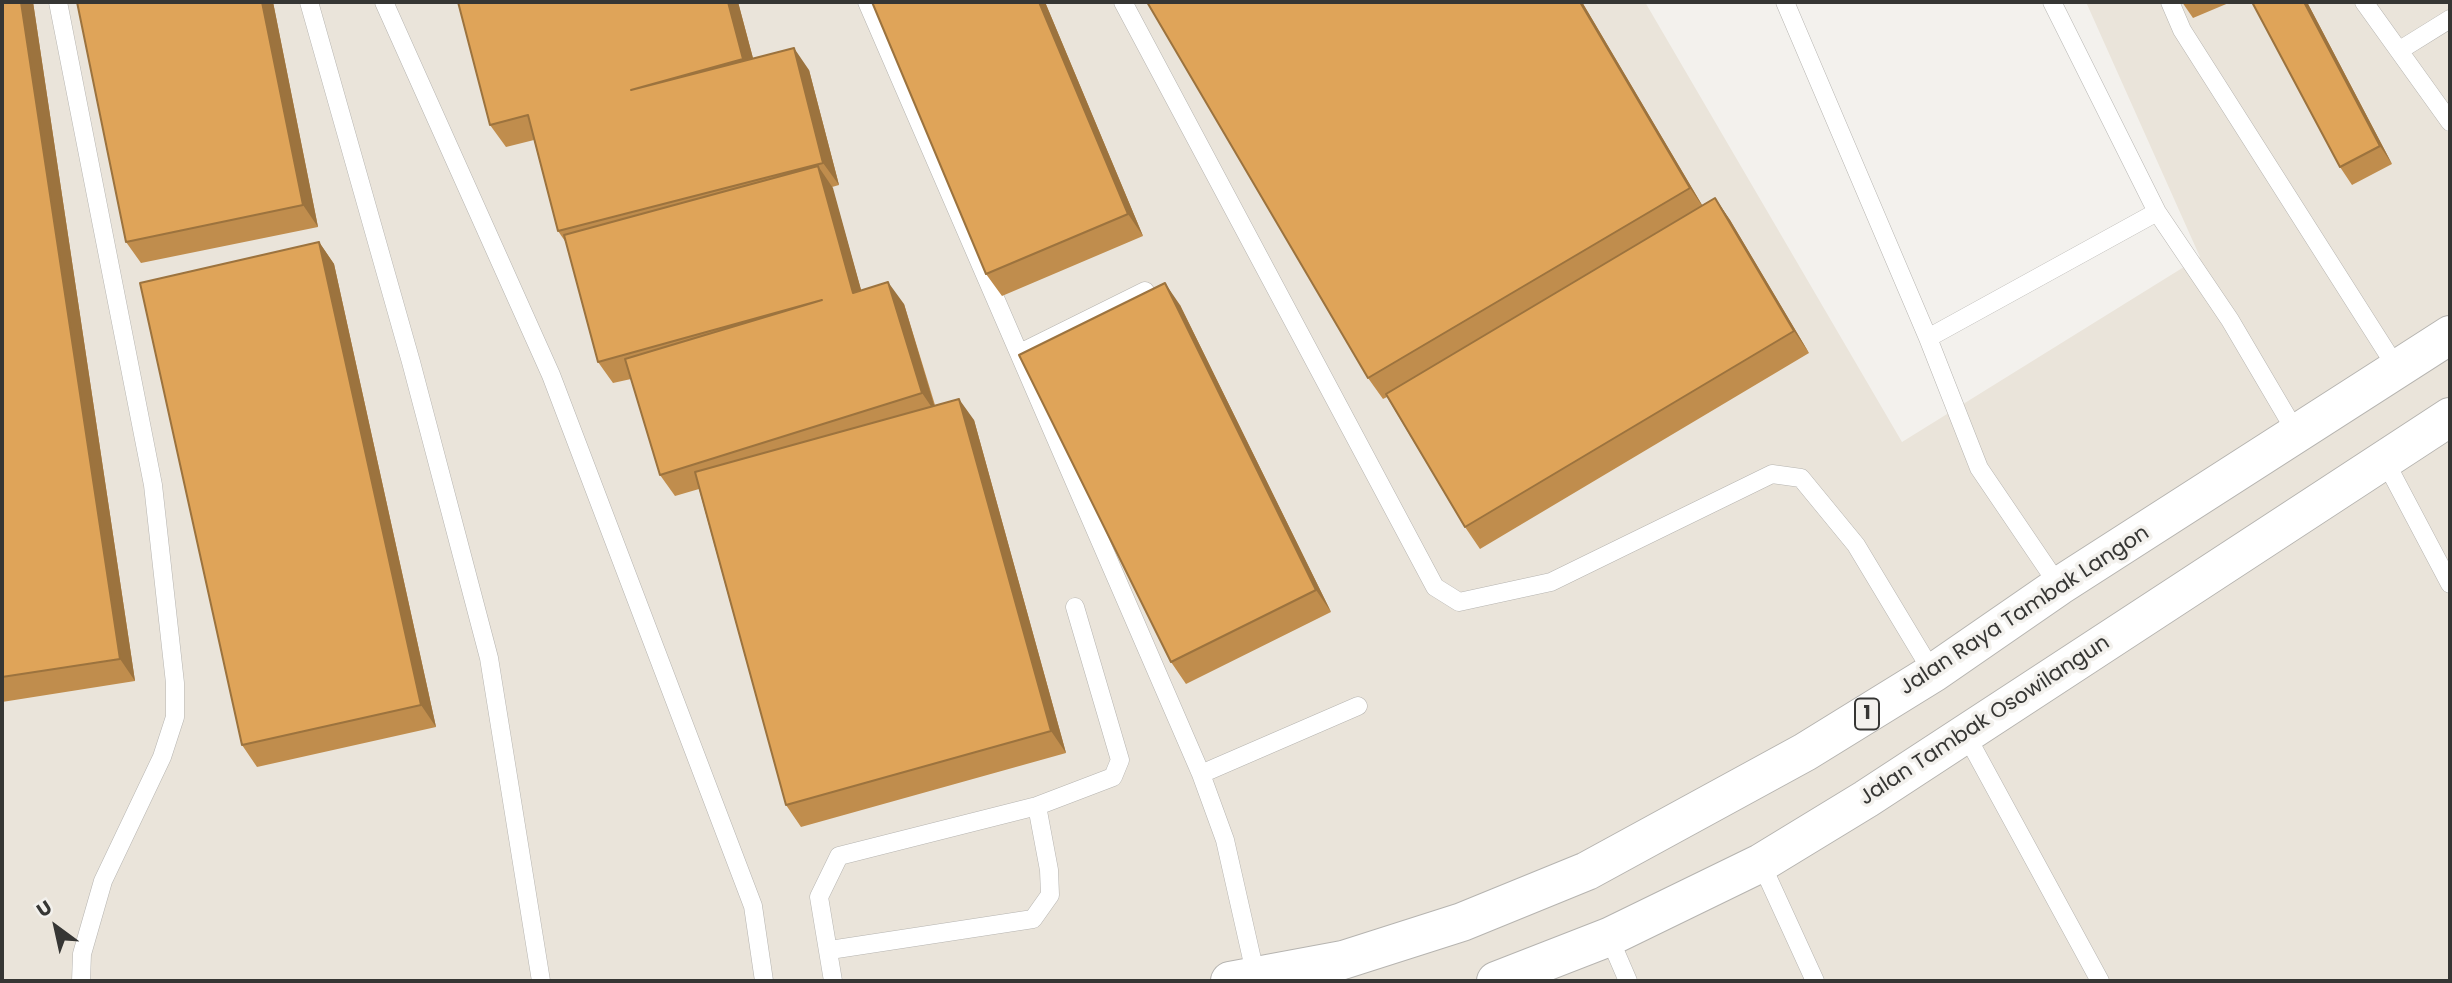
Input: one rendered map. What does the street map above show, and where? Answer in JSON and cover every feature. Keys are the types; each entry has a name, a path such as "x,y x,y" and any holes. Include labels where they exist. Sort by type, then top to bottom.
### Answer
{"highway":[{"name":"Jalan Raya Tambak Langon","path":"1243,979 1343,960 1462,922 1587,871 1805,751 1933,673 2059,586 2450,335"},
{"name":"Jalan Tambak Osowilangun","path":"1496,981 1609,937 1761,863 2450,418"}],"lane":[{"path":"58,2 153,485 175,683 175,717 162,757 103,881 82,954 81,981"},
{"path":"309,2 411,362 489,658 533,917 541,981"},
{"path":"384,2 551,375 752,906 764,981"},
{"path":"867,2 917,124 1020,353 1201,774 1225,840 1243,979"},
{"path":"1123,2 1435,587 1459,602 1551,582 1772,474 1801,478 1856,545 1933,673"},
{"path":"1785,2 1928,338 1979,468 2059,586"},
{"path":"2052,2 2157,212 2230,320 2297,434"},
{"path":"2170,2 2182,30 2398,370"},
{"path":"2364,2 2450,122"},
{"path":"2400,50 2450,19"},
{"path":"1928,338 2157,212"},
{"path":"1020,353 1145,291"},
{"path":"2385,461 2444,561 2450,584"},
{"path":"833,981 830,950 819,897 839,856 1037,806 1113,777 1120,760 1075,607"},
{"path":"1201,774 1358,706"},
{"path":"1965,733 2100,981"},
{"path":"830,950 1033,919 1050,895 1049,870 1037,806"},
{"path":"1761,863 1815,981"},
{"path":"1609,937 1628,981"}],"shaded area":[{"path":"2,2 1645,2 1902,442 2200,257 2086,2 2450,2 2450,981 2,981"}],"building":[{"path":"2,2 21,2 120,659 2,677"},
{"path":"77,2 262,2 303,205 126,242"},
{"path":"458,2 728,2 743,59 631,90 794,48 823,163 558,231 528,115 490,125"},
{"path":"872,2 1039,2 1128,214 986,274"},
{"path":"1147,2 1580,2 1690,188 1368,378"},
{"path":"2252,2 2304,2 2380,146 2340,167"},
{"path":"818,166 853,293 888,282 922,393 660,475 625,359 822,300 598,362 564,235"},
{"path":"1715,198 1794,331 1465,527 1386,394"},
{"path":"319,242 421,705 242,745 140,283"},
{"path":"1165,283 1316,590 1171,662 1019,355"},
{"path":"959,399 1051,731 786,805 695,472"}]}
